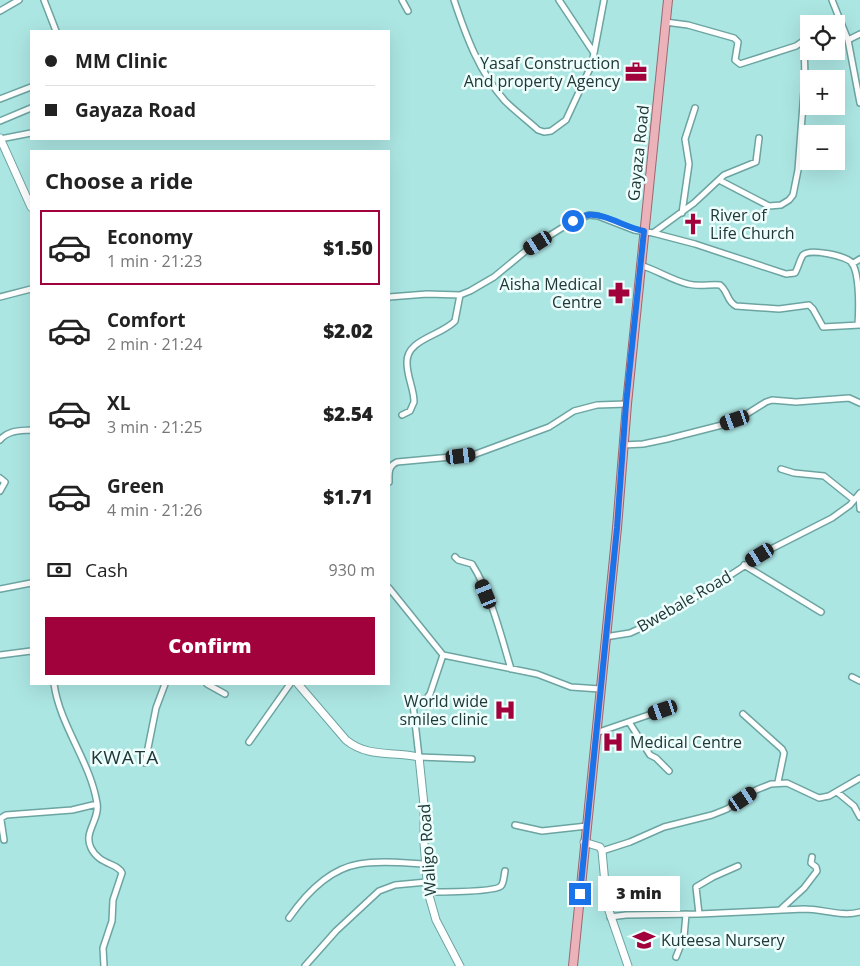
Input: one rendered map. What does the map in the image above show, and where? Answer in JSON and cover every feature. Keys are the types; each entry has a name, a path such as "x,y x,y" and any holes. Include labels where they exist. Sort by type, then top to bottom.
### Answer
{"main road":[{"name":"Gayaza Road","path":"571,965 617,528 626,404 668,0"}],"street":[{"path":"0,11 19,0"},
{"path":"44,0 56,30"},
{"path":"402,0 408,11"},
{"path":"454,0 473,52 504,100 538,130 544,132 551,131 566,120 592,64 604,0"},
{"path":"559,0 594,53"},
{"path":"832,0 837,15"},
{"path":"666,22 688,25 734,38 738,42 735,60 740,64 800,43"},
{"path":"845,34 848,40 860,103"},
{"path":"848,40 860,34"},
{"path":"719,180 769,206 778,206 789,200 793,195 798,170 805,60"},
{"path":"0,99 30,88"},
{"path":"0,121 30,108"},
{"path":"682,213 689,164 684,139 695,108"},
{"path":"30,133 0,139 30,205"},
{"path":"653,233 682,213 730,172 756,162 759,138"},
{"path":"390,297 427,294 460,295 481,285 528,249 582,217 589,215 598,216 634,230 653,233 727,254 786,274 795,273 803,255 813,252 822,252 848,261 852,264 859,297 859,325 823,327 813,309 809,306 779,310 736,306 731,304 726,291 720,285 688,284 663,276 652,268 640,265"},
{"path":"852,264 860,259"},
{"path":"0,297 30,289"},
{"path":"402,415 410,410 414,402 407,366 408,354 418,343 455,321 460,295"},
{"path":"623,445 643,444 722,425 742,417 772,400 796,402 849,398 860,403"},
{"path":"390,468 397,462 473,455 549,427 574,411 597,405 626,404"},
{"path":"0,440 11,432 30,430"},
{"path":"781,469 794,473 824,476 854,500"},
{"path":"0,478 5,482 0,491"},
{"path":"859,494 860,509"},
{"name":"Bwebale Road","path":"605,637 630,633 641,628 712,587 779,544 832,518 844,510 859,494"},
{"path":"455,557 458,560 472,564 478,575 510,670"},
{"path":"744,565 821,612"},
{"path":"0,589 30,583"},
{"path":"390,589 443,656 472,660 510,670 537,674 571,687 600,689"},
{"path":"0,655 30,651"},
{"path":"420,757 413,707 416,702 427,698 430,694 443,656"},
{"path":"852,678 860,681"},
{"path":"54,685 60,711 90,778 97,804 97,814 88,836 89,843 98,858 119,868 122,873 114,900 112,921 103,948 104,966"},
{"path":"145,763 154,715 165,685"},
{"path":"209,685 225,694"},
{"path":"249,742 289,685"},
{"path":"299,685 346,740 354,746 372,752 406,754 420,757 472,759"},
{"path":"596,733 663,710"},
{"path":"743,714 782,749 784,753 778,782"},
{"path":"629,722 650,755 656,758 669,771"},
{"name":"Waligo Road","path":"420,757 428,892 436,920 460,966"},
{"path":"602,851 630,842 664,827 712,815 734,805 756,790 778,782 786,783 819,798 829,796 860,778"},
{"path":"837,792 854,806 860,817"},
{"path":"4,840 1,818 6,815 72,810 97,804"},
{"path":"515,825 542,830 587,826"},
{"path":"584,842 600,848 602,851 605,895 610,917 628,966"},
{"path":"781,910 804,888 817,871 816,867 811,863 812,857"},
{"path":"289,918 301,901 313,889 350,866 370,863 425,864"},
{"path":"699,914 696,887 738,866"},
{"path":"428,892 499,888 502,885 505,871"},
{"path":"305,966 336,931 379,890 395,884 427,882"},
{"path":"610,917 815,909 840,914 860,912"},
{"path":"676,957 684,937 686,914"}],"place":[{"name":"Yasaf Construction And property Agency","path":"636,72"},
{"name":"River of Life Church","path":"693,224"},
{"name":"Aisha Medical Centre","path":"619,293"},
{"name":"World wide smiles clinic","path":"505,710"},
{"name":"Medical Centre","path":"613,742"},
{"name":"Kuteesa Nursery","path":"644,940"}],"district":[{"name":"KWATA","path":"125,757"}],"route":[{"path":"573,221 589,215 598,216 634,230 644,231 626,404 617,528 580,894"}]}
